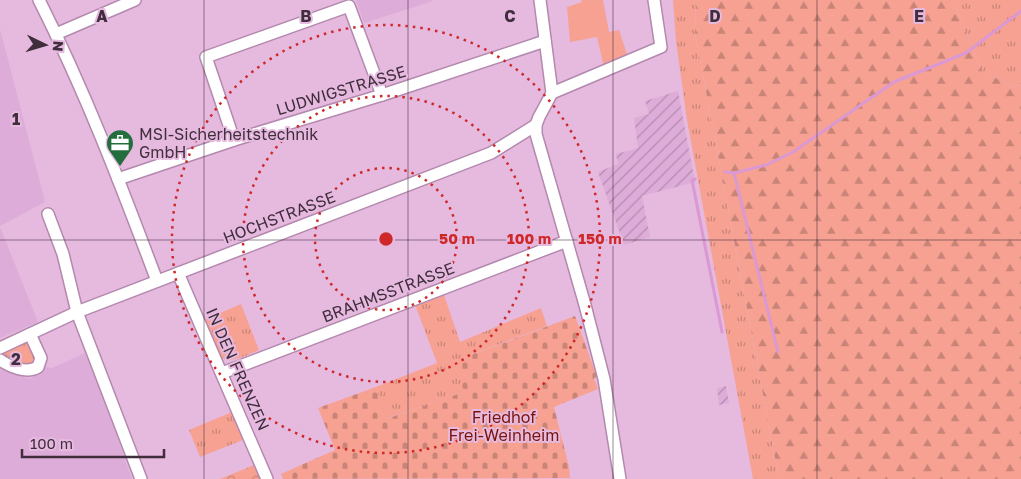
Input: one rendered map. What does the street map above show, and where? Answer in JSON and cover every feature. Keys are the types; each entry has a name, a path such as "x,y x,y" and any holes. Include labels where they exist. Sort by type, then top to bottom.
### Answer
{"street":[{"path":"39,0 86,99 157,281"},
{"path":"56,34 135,0"},
{"path":"540,0 552,93 536,125 536,134 604,379 620,479"},
{"path":"552,93 661,47 654,0"},
{"path":"234,140 206,57 349,6 382,95"},
{"name":"LUDWIGSTRASSE","path":"118,179 545,41"},
{"name":"HOCHSTRASSE","path":"0,348 77,312 491,153 536,125"},
{"path":"48,214 63,254 77,312 141,479"},
{"name":"BRAHMSSTRASSE","path":"222,373 567,241"},
{"name":"IN DEN FRENZEN","path":"178,273 268,479"},
{"path":"0,360 19,369 28,370 38,367 41,358 30,334"}],"shaded area":[{"path":"356,0 432,0 433,1 364,23"},
{"path":"0,29 45,202 0,226"},
{"path":"678,91 695,182 642,196 650,237 624,245 598,172 618,164 616,154 638,148 634,118 649,114 645,101"},
{"path":"0,227 38,322 0,338"},
{"path":"85,353 106,405 132,479 0,479 0,366 26,378 32,378 46,367 52,368"},
{"path":"726,386 729,403 719,405 717,388"}],"green space":[{"path":"581,0 603,0 609,32 619,30 628,57 604,67 597,37 570,42 567,7 582,2"},
{"path":"673,0 696,0 695,33 779,479 753,479 687,120 676,41"},
{"path":"696,0 953,0 981,70 1014,88 1021,83 1021,479 779,479 695,33"},
{"path":"953,0 1021,0 1021,83 1014,88 981,70"},
{"path":"443,292 460,342 541,308 547,326 455,361 465,392 385,419 376,387 437,363 414,302"},
{"path":"241,304 259,350 239,358 224,359 220,357 204,320"},
{"name":"Friedhof Frei-Weinheim","path":"575,316 597,377 594,378 598,389 554,407 570,478 283,479 281,474 335,450 318,408 376,387 386,419 464,392 455,361"},
{"path":"26,340 36,361 30,366 3,359 0,352"},
{"path":"232,412 243,440 200,457 189,430"},
{"path":"254,465 260,479 220,479"}],"waterway":[{"path":"778,352 734,173 766,165 793,152 894,82 966,53 1021,11"},
{"path":"725,172 734,173"},
{"path":"695,179 692,180 722,332"}],"place":[{"name":"MSI-Sicherheitstechnik GmbH","path":"120,167"}]}
